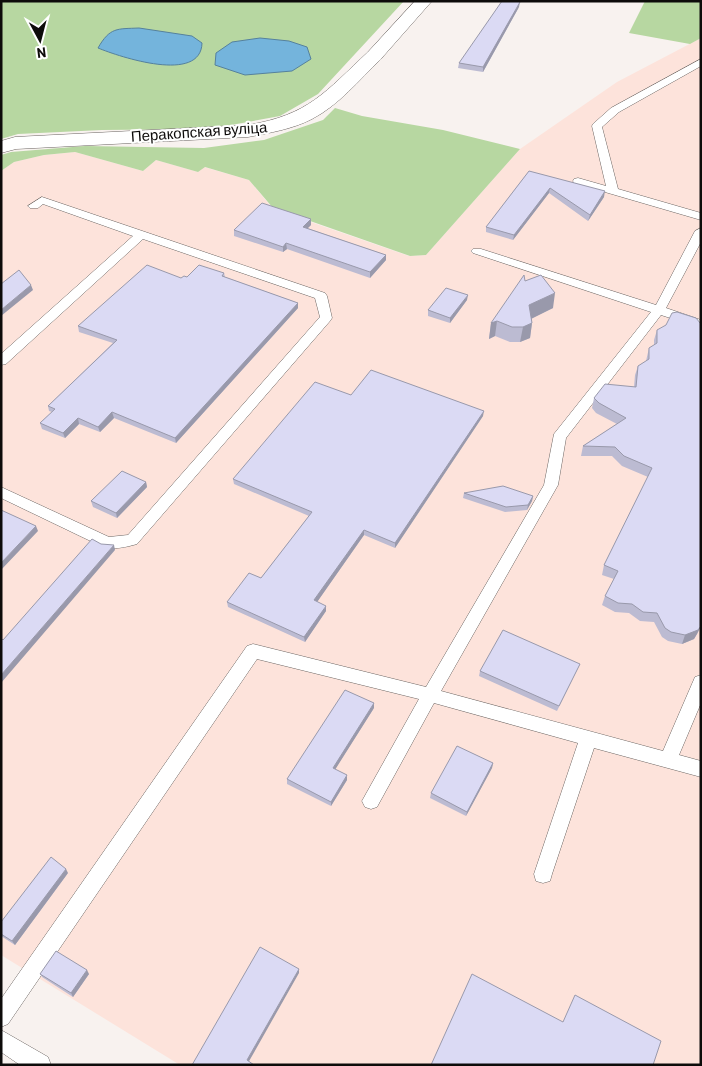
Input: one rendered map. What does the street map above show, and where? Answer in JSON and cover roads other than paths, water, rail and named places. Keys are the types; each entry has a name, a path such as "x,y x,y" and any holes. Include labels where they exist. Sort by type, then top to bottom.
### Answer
{"street":[{"name":"Перакопская вуліца","path":"1,147 24,143 248,131 277,126 305,115 336,92 374,56 424,1"}],"lane":[{"path":"613,192 598,126 615,110 701,62"},
{"path":"578,182 701,217"},
{"path":"1,492 108,543 132,540 326,318 321,296 42,200 34,206"},
{"path":"371,801 551,485 559,437 659,310 701,231"},
{"path":"1,361 142,235"},
{"path":"476,251 701,324"},
{"path":"1,1017 253,651 430,695 701,769"},
{"path":"668,760 701,682"},
{"path":"543,874 588,738"},
{"path":"1,1040 40,1065"}],"water":[{"path":"139,28 192,36 202,43 198,55 188,62 174,65 158,64 123,57 98,48 110,33 120,29"},
{"path":"260,38 289,41 307,47 311,59 292,71 245,75 215,65 216,53 232,42"}]}
